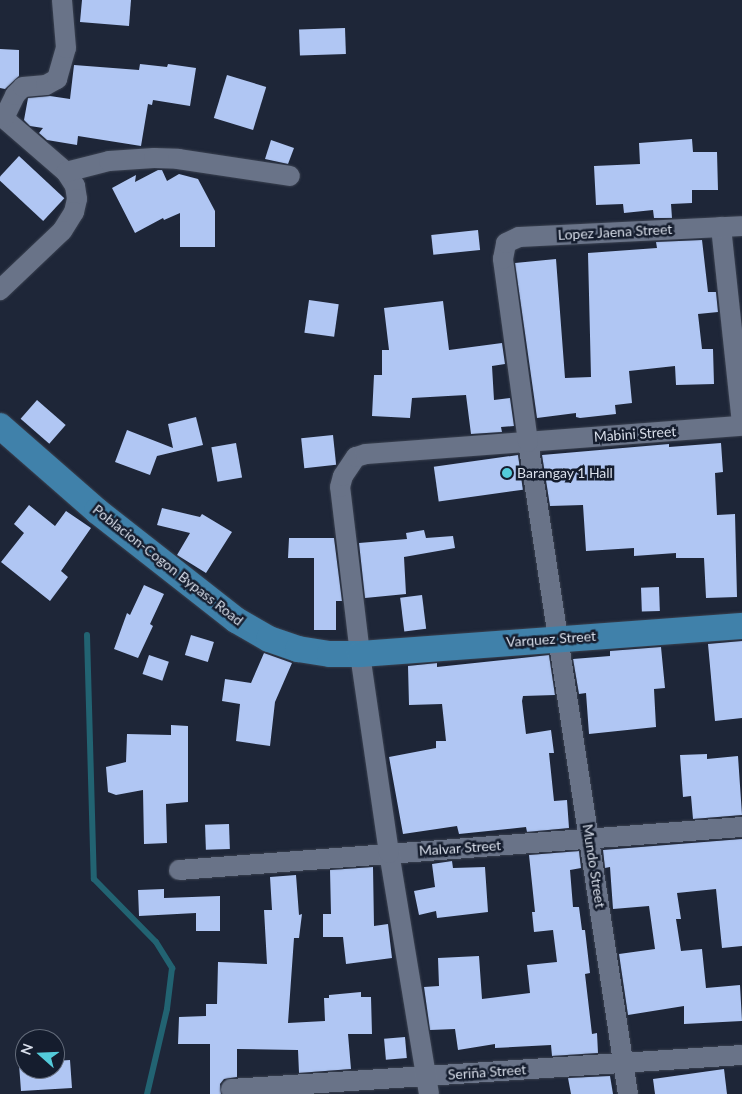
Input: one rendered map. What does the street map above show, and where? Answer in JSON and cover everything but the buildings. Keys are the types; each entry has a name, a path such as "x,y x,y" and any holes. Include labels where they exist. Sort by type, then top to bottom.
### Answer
{"main road":[{"name":"Poblacion-Cogon Bypass Road","path":"0,426 97,511 236,620 269,639 298,649 330,654 360,654"},
{"name":"Varquez Street","path":"360,654 742,626"}],"street":[{"path":"0,290 69,222 77,199 75,186 66,172 2,116 23,87 46,85 58,79 66,48 62,0"},
{"path":"66,172 109,161 162,158 290,176"},
{"name":"Lopez Jaena Street","path":"503,260 506,243 519,237 742,226"},
{"path":"721,227 742,424"},
{"name":"Mundo Street","path":"503,260 528,442 628,1094"},
{"name":"Mabini Street","path":"428,1085 389,853 360,654 340,487 348,465 356,457 366,454 742,424"},
{"name":"Malvar Street","path":"178,870 742,827"},
{"name":"Seriña Street","path":"232,1089 428,1085 624,1063 742,1055"}],"waterway":[{"path":"87,635 94,879 156,942 172,968 167,1009 147,1094"}],"place":[{"name":"Barangay 1 Hall","path":"507,473"}]}
